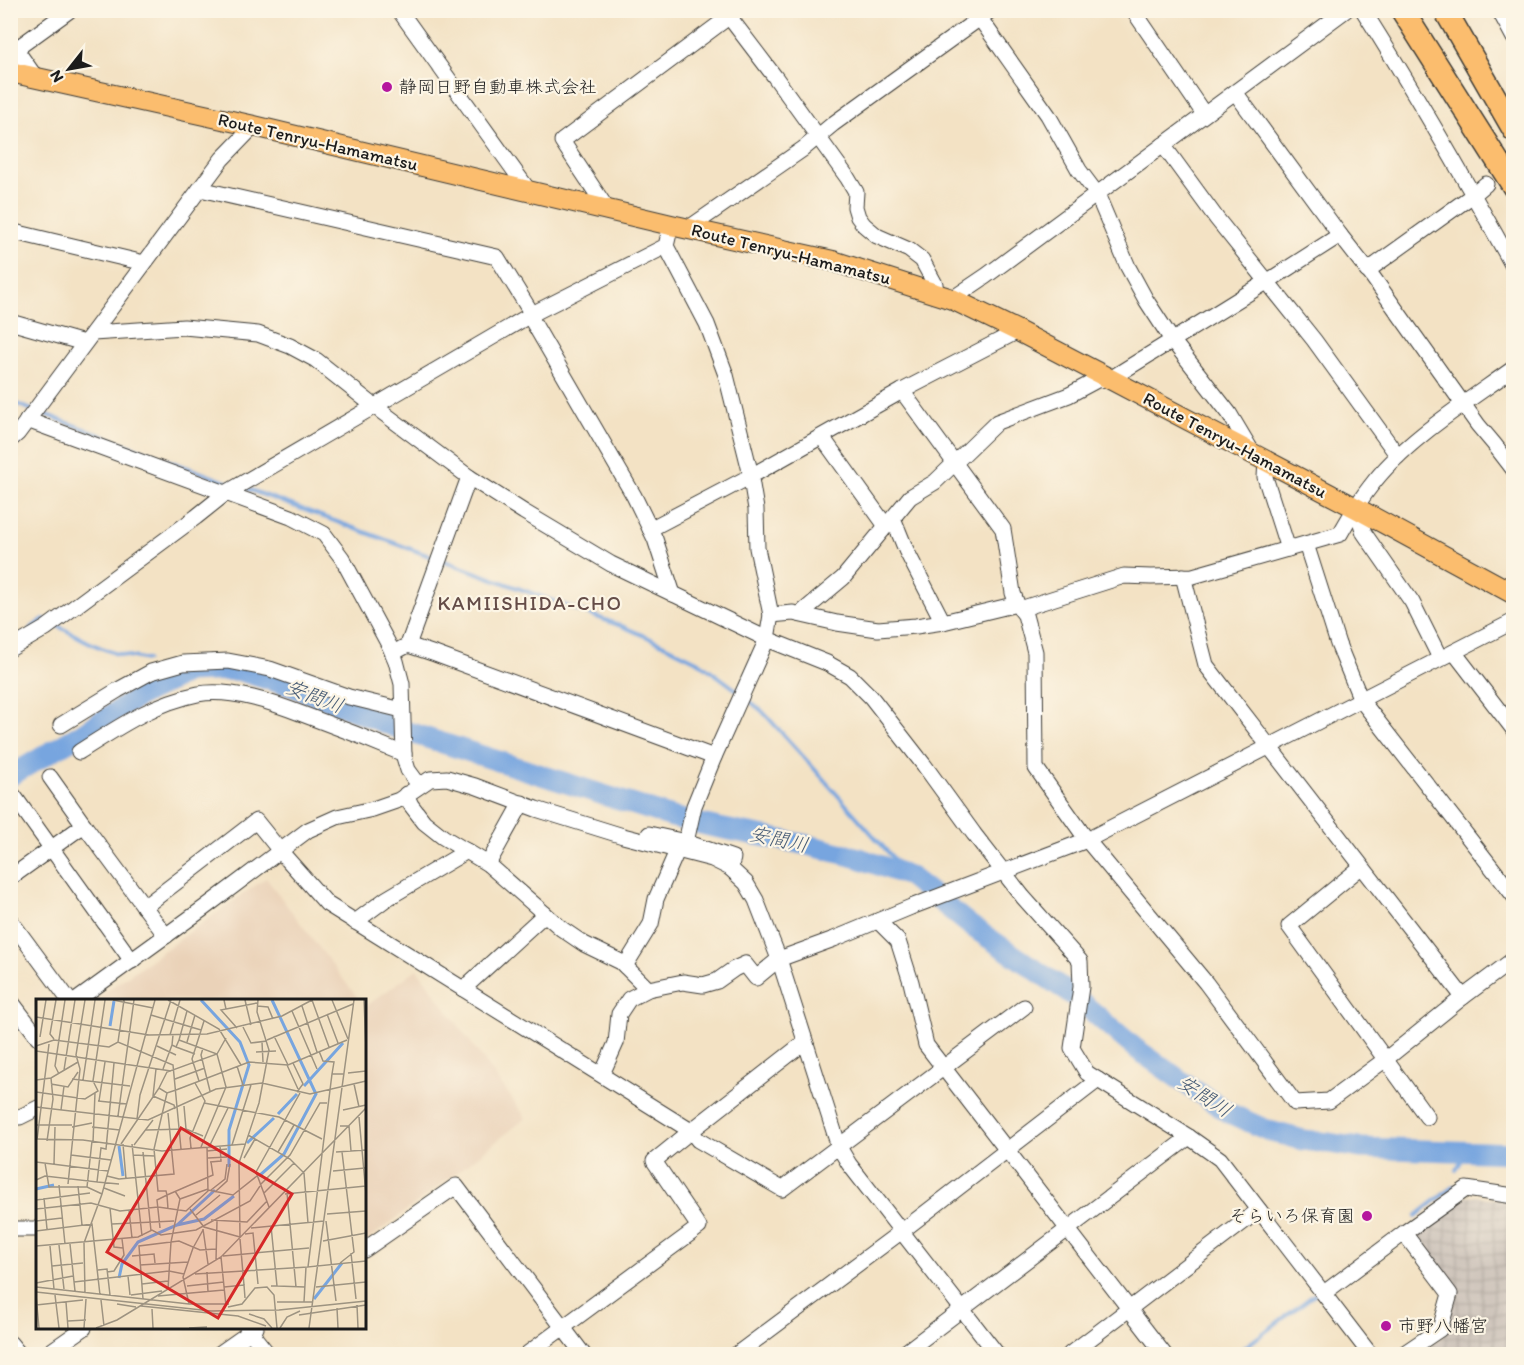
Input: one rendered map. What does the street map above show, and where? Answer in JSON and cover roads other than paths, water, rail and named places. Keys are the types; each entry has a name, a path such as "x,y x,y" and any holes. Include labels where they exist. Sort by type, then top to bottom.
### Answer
{"highway":[{"path":"1402,10 1514,187"},
{"path":"1414,10 1514,187"},
{"path":"1445,10 1514,130"}],"main road":[{"name":"Route Tenryu-Hamamatsu","path":"10,72 254,126 833,261 944,296 1110,379 1514,594"}],"street":[{"path":"36,78 13,45 70,10"},
{"path":"1133,10 1204,114"},
{"path":"608,209 562,141 730,13 847,177 856,192 855,207 864,225 877,236 909,250 922,260 944,296 995,270 1346,10"},
{"path":"1363,10 1395,60 1514,268"},
{"path":"1499,10 1514,38"},
{"path":"403,12 529,191"},
{"path":"10,649 60,619 228,492 532,314 666,246 680,226 818,137 981,13 1048,115 1079,170 1097,194 1128,267 1146,300 1172,340 1260,458 1288,549"},
{"path":"1235,92 1478,425 1514,470"},
{"path":"10,440 18,433 222,159 254,126"},
{"path":"1163,145 1217,219 1314,340 1398,456"},
{"path":"1367,271 1486,184"},
{"path":"200,189 497,257 532,314 533,322 634,496 655,539 674,594"},
{"path":"10,231 144,263"},
{"path":"800,614 843,578 910,497 935,483 997,422 1069,395 1096,380 1110,379 1340,235"},
{"path":"625,966 651,924 656,899 683,844 694,806 714,757 767,639 771,615 757,548 756,509 740,424 726,375 707,324 666,246"},
{"path":"10,322 89,338 184,327 258,334 290,346 316,360 469,477 611,564 767,639 827,663 850,676 871,697 1029,904 1080,961 1081,987 1072,1048 1087,1073 1189,1137 1220,1160 1370,1354"},
{"path":"650,529 751,476 902,391 1018,331"},
{"path":"771,615 793,613 878,629 916,626 1018,606 1124,576 1193,576 1340,534 1370,486 1398,456 1514,368"},
{"path":"902,391 1002,529 1013,593 1018,606 1025,615 1035,652 1036,768 1088,840 1206,983 1296,1103 1329,1101 1514,959"},
{"path":"28,418 228,492 291,517 324,534 342,558 393,653 402,684 404,753 408,770 420,785"},
{"path":"822,437 890,522 943,622"},
{"path":"393,653 408,645 469,477"},
{"path":"1356,508 1364,533 1447,655 1514,729"},
{"path":"1306,544 1338,644 1361,700 1514,896"},
{"path":"1183,576 1206,665 1463,997"},
{"path":"602,1074 616,1043 619,1014 629,999 648,989 683,982 703,985 717,981 745,964 756,978 779,959 1088,840 1514,621"},
{"path":"408,645 714,757"},
{"path":"61,725 151,672 183,663 228,661 270,669 349,697 402,711"},
{"path":"79,752 138,715 164,704 200,694 229,694 270,702 404,753"},
{"path":"50,777 166,936"},
{"path":"78,999 308,830 337,817 373,809 399,800 430,779 447,778 475,786 623,836 683,844 730,868 746,884 756,900 779,959 839,1147 849,1164 997,1354"},
{"path":"406,794 424,822 443,837 488,864 545,914 584,944 621,962 648,989"},
{"path":"14,796 132,961"},
{"path":"488,864 522,803"},
{"path":"144,907 256,821 327,904 602,1074 691,1131 698,1140 782,1189 1024,1007"},
{"path":"10,878 84,825"},
{"path":"355,922 386,899 467,851"},
{"path":"1361,867 1289,926 1427,1117"},
{"path":"463,988 545,914"},
{"path":"10,920 68,999"},
{"path":"878,921 898,941 911,982 926,1045 1164,1354"},
{"path":"10,1000 16,1016 36,1032"},
{"path":"527,1354 699,1227 654,1161 805,1042"},
{"path":"737,1354 1098,1080"},
{"path":"10,1118 20,1117 36,1109"},
{"path":"903,1354 1189,1137"},
{"path":"366,1249 456,1185 583,1354"},
{"path":"1324,1293 1466,1189 1514,1196"},
{"path":"1070,1354 1259,1210"},
{"path":"10,1229 36,1229"},
{"path":"1403,1354 1440,1329 1450,1294 1404,1233"},
{"path":"47,1354 83,1329"},
{"path":"219,1354 251,1329 268,1354"},
{"path":"10,1343 19,1354"}],"waterway":[{"path":"10,401 32,410"},
{"path":"39,412 232,484"},
{"path":"245,488 435,558"},
{"path":"442,560 656,641 699,662 738,691"},
{"path":"30,629 44,619 48,621"},
{"path":"58,626 114,653 147,660"},
{"name":"安間川","path":"10,776 140,696 188,672 237,670 293,687 405,731 672,817 808,845 859,858 909,876 971,926 1074,996 1135,1048 1229,1113 1269,1131 1303,1140 1360,1148 1514,1153"},
{"path":"746,698 762,711 909,876"},
{"path":"1456,1170 1467,1151"},
{"path":"1416,1216 1454,1186"},
{"path":"1236,1354 1315,1294"}],"place":[{"name":"静岡日野自動車株式会社","path":"387,87"},
{"name":"そらいろ保育園","path":"1367,1216"},
{"name":"市野八幡宮","path":"1386,1326"}],"district":[{"name":"KAMIISHIDA-CHO","path":"530,603"}]}
